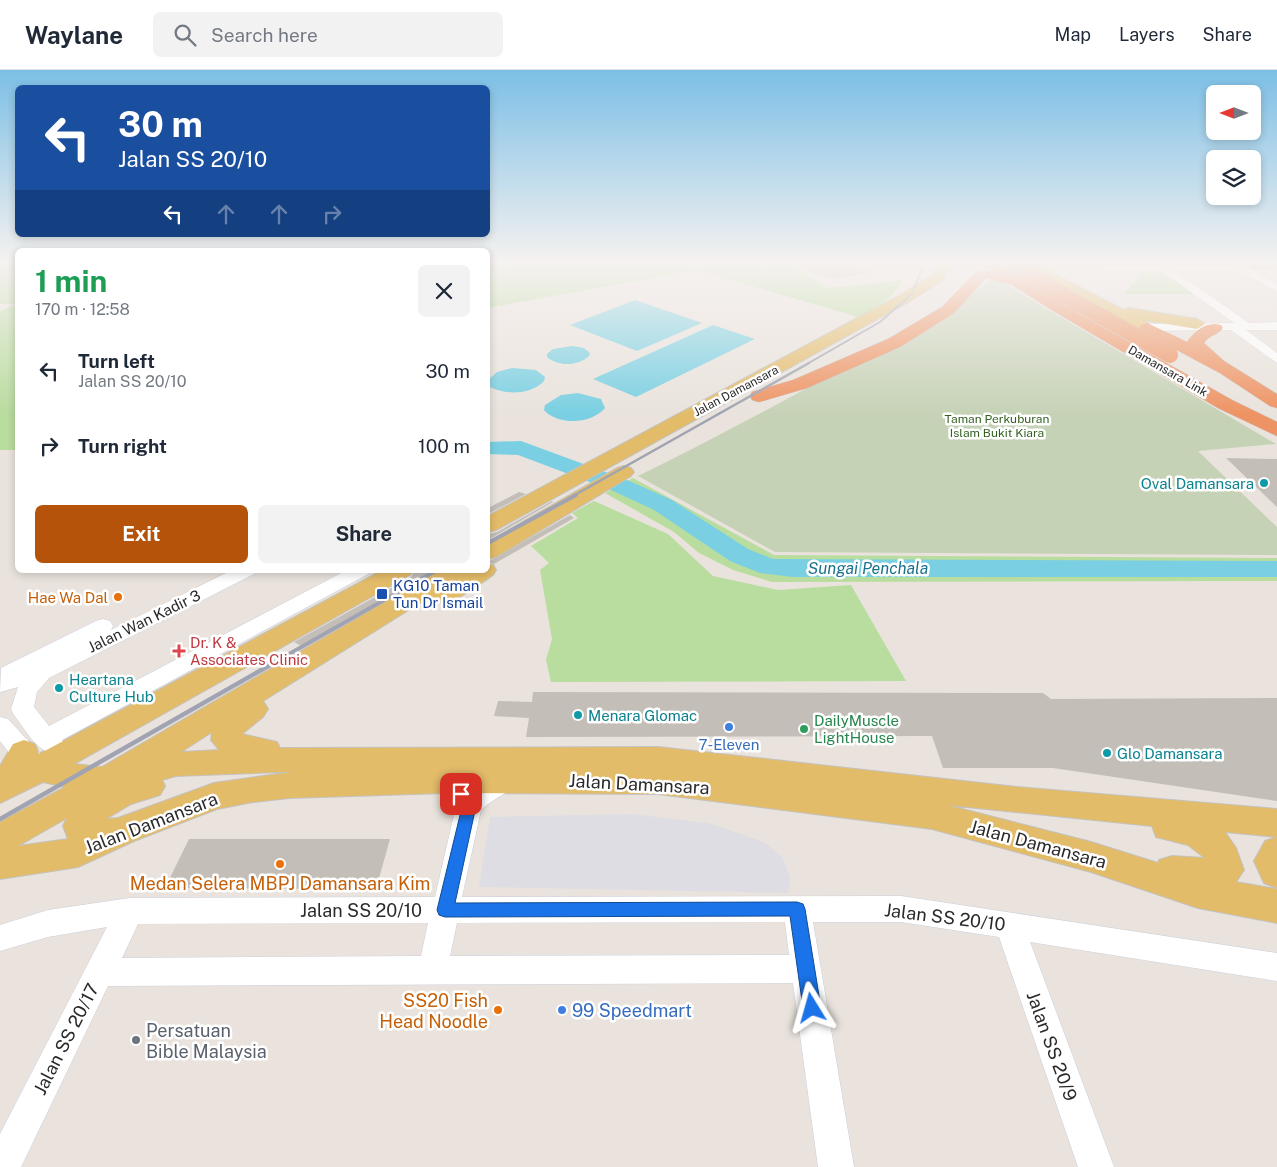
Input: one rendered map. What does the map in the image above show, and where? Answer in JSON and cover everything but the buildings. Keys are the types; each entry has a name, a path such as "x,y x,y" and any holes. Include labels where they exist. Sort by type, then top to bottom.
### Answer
{"highway":[{"path":"759,396 888,326 910,312"},
{"path":"759,396 800,384 894,343 944,312"},
{"name":"Damansara Link","path":"1067,312 1233,408 1277,430"},
{"path":"1079,312 1277,424"},
{"path":"1080,312 1101,317 1106,316 1106,312"},
{"name":"Damansara Link","path":"1097,312 1170,355 1277,413"},
{"path":"1143,326 1226,369"},
{"path":"1215,328 1202,333 1195,343 1202,352 1253,389"},
{"path":"1141,346 1138,341 1162,342 1277,402"},
{"path":"1233,408 1277,437"}],"main road":[{"name":"Jalan Damansara","path":"490,551 609,470 881,312"},
{"path":"1116,312 1143,326"},
{"path":"1128,312 1197,324"},
{"name":"Jalan Damansara","path":"609,470 759,396"},
{"name":"Jalan Damansara","path":"490,524 568,497"},
{"path":"490,566 558,521 568,497"},
{"path":"0,788 35,753 98,736 396,573"},
{"name":"Jalan Damansara","path":"0,839 94,779 161,749 452,573"},
{"path":"326,758 234,745 226,740 226,731 233,722 479,573"},
{"path":"94,779 328,638 425,588"},
{"path":"161,749 254,709"},
{"name":"Jalan Damansara","path":"35,753 94,779 176,764 326,758 658,759 1017,800 1277,823"},
{"path":"122,831 90,834 82,832 80,826 85,817 95,807 135,790 169,780 281,760"},
{"name":"Jalan Damansara","path":"0,864 78,852 122,831 214,796 253,789 290,785 446,780 658,782 895,809 932,815 1091,857 1198,892 1248,903 1277,906"},
{"path":"1017,800 1078,816 1190,830 1207,836 1218,846 1226,870 1218,875 1201,875 1091,857"},
{"path":"1277,852 1272,861 1277,872"}],"street":[{"path":"1223,312 1242,326 1277,359"},
{"path":"1143,326 1197,324 1277,326"},
{"path":"1105,326 1215,328 1242,326"},
{"name":"Jalan Wan Kadir 3","path":"0,679 34,668 214,573"},
{"name":"Jalan Wan Kadir 3","path":"0,684 240,573"},
{"path":"0,725 35,753 52,735 355,573"},
{"name":"Jalan Wan Kadir 3","path":"0,670 34,668"},
{"name":"Jalan Wan Kadir 3","path":"34,668 22,709 35,753"},
{"path":"446,780 461,794 469,806"},
{"path":"432,971 469,806 482,794 506,781"},
{"path":"797,909 836,1167"},
{"name":"Jalan SS 20/10","path":"0,938 17,931 72,918 130,911 901,909 1277,967"},
{"name":"Jalan SS 20/17","path":"2,1167 130,911"},
{"name":"Jalan SS 20/9","path":"1009,925 1096,1167"},
{"path":"99,972 806,970"}],"shaded area":[{"path":"632,814 708,823 764,842 783,858 790,878 788,893 479,887 490,817"}],"green space":[{"path":"0,312 15,312 15,450 0,450"},
{"path":"842,312 868,312 858,317"},
{"name":"Taman Perkuburan Islam Bukit Kiara","path":"938,312 1053,312 1276,444 1198,451 1277,527 1277,555 775,552 638,476 819,382"},
{"path":"633,478 774,555 1277,558 1277,581 772,582 733,570 699,553 674,532 605,493"},
{"path":"594,501 668,534 713,576 778,590 851,585 906,681 551,682 546,660 552,639 540,570 549,563 531,546 578,518 572,513"}],"water":[{"path":"603,312 671,312 702,323 637,351 570,325"},
{"path":"713,325 755,339 636,397 593,379"},
{"path":"572,346 584,348 590,353 589,356 580,362 568,364 562,364 547,357 547,354 553,349"},
{"path":"512,368 536,370 545,377 539,386 525,391 511,392 496,390 490,387 490,378 497,372"},
{"path":"578,393 601,399 605,408 592,417 575,421 558,419 544,410 545,405 561,395"}],"waterway":[{"name":"Sungai Penchala","path":"490,448 521,448 619,485 663,505 739,555 769,567 793,569 1277,569"}],"railway":[{"path":"807,364 880,322 891,312"},
{"path":"573,496 809,363"},
{"path":"490,542 576,495"},
{"path":"268,666 432,573"},
{"path":"0,819 270,665"}],"place":[{"name":"Oval Damansara","path":"1264,483"},
{"name":"KG10 Taman Tun Dr Ismail","path":"382,594"},
{"name":"Hae Wa Dal","path":"118,597"},
{"name":"Dr. K & Associates Clinic","path":"179,651"},
{"name":"Heartana Culture Hub","path":"59,688"},
{"name":"Menara Glomac","path":"578,715"},
{"name":"7-Eleven","path":"729,727"},
{"name":"DailyMuscle LightHouse","path":"804,729"},
{"name":"Glo Damansara","path":"1107,753"},
{"name":"Medan Selera MBPJ Damansara Kim","path":"280,864"},
{"name":"SS20 Fish Head Noodle","path":"498,1010"},
{"name":"99 Speedmart","path":"562,1010"},
{"name":"Persatuan Bible Malaysia","path":"136,1040"}],"route":[{"path":"461,794 469,806 445,910 797,909 812,1008"}]}
